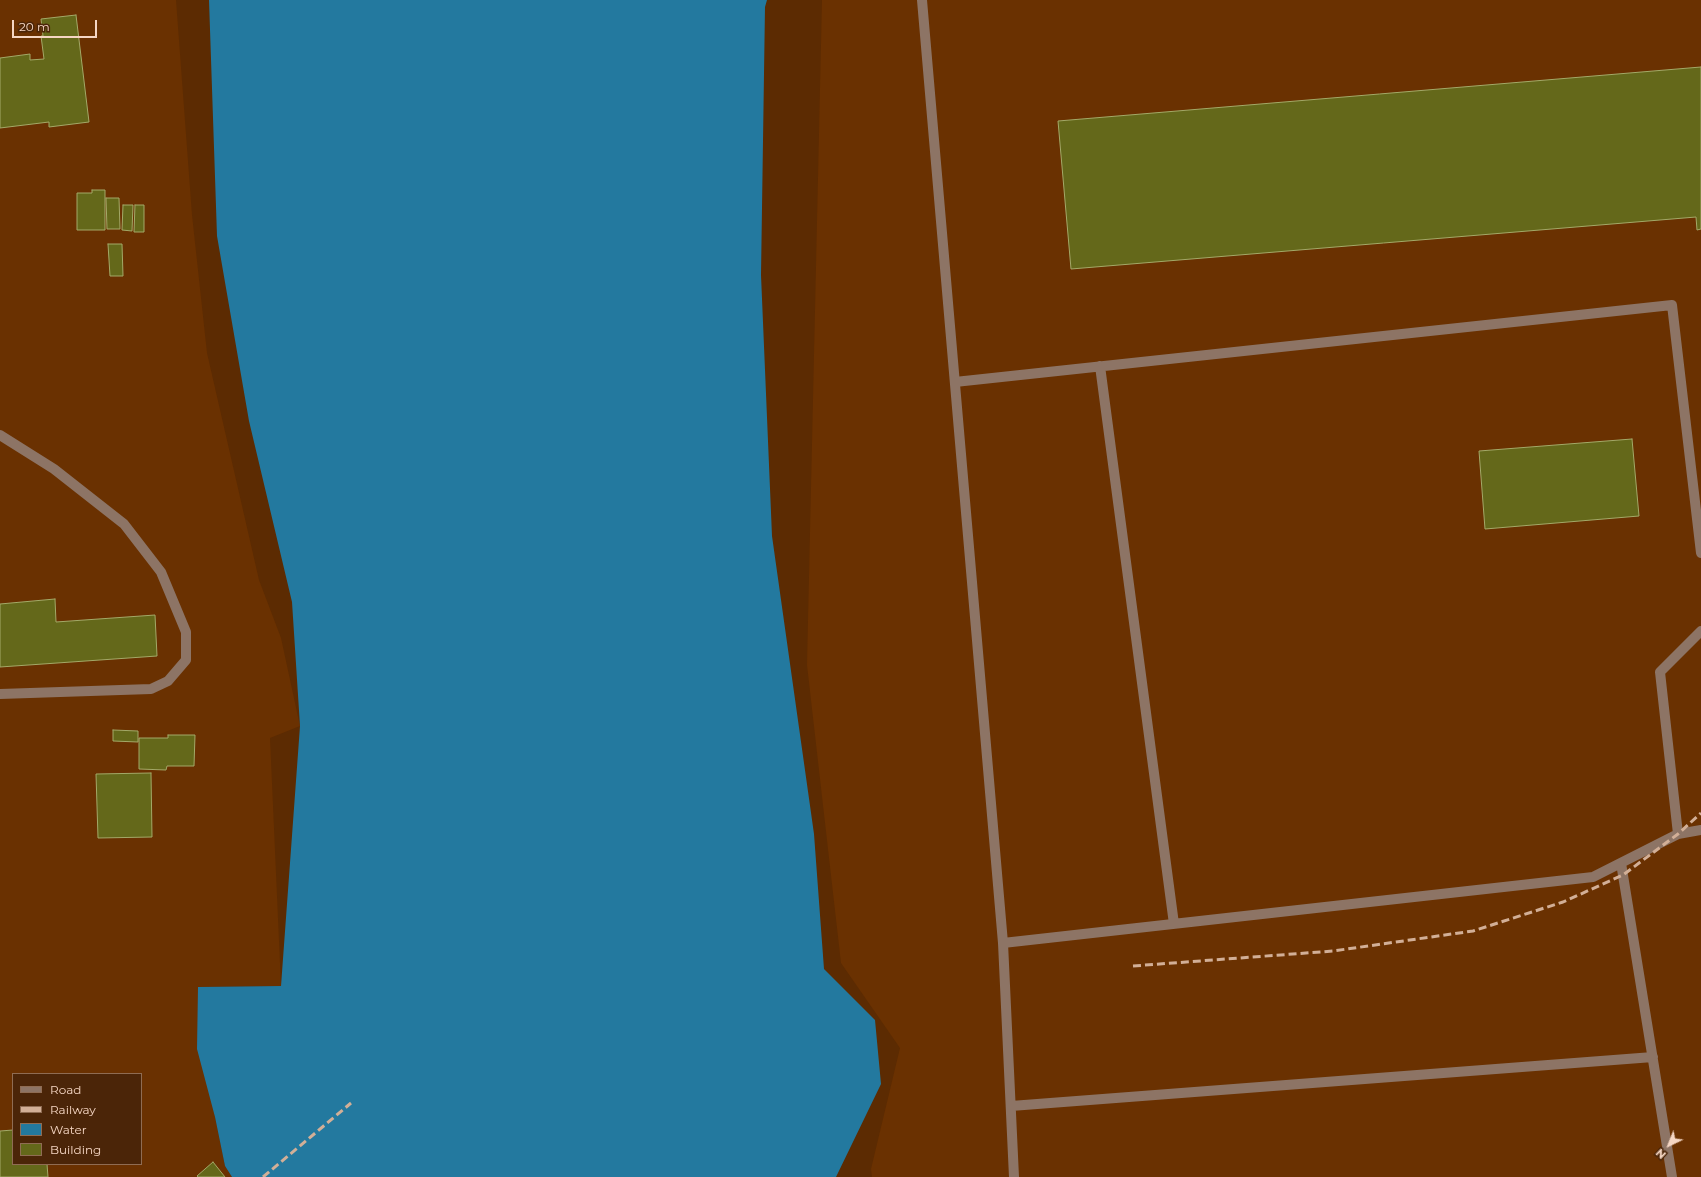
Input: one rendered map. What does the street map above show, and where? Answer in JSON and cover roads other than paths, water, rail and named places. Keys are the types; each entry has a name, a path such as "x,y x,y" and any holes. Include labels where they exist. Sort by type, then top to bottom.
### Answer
{"lane":[{"path":"922,0 1003,943 1014,1177"},
{"path":"955,382 1672,305 1701,553"},
{"path":"1100,366 1174,924"},
{"path":"0,435 54,469 124,524 161,572 186,632 186,660 168,681 152,689 0,694"},
{"path":"1678,834 1660,672 1701,631"},
{"path":"1003,943 1593,877 1678,834 1701,830"},
{"path":"1621,863 1672,1177"},
{"path":"1011,1106 1653,1058"}],"water":[{"path":"209,0 767,0 765,7 761,275 772,536 814,834 824,969 875,1020 881,1084 836,1177 232,1177 225,1166 215,1117 197,1049 198,987 281,986 300,726 292,602 249,421 217,236"}],"railway":[{"path":"1133,966 1333,951 1473,931 1563,902 1623,875 1678,834 1701,813"},
{"path":"263,1177 351,1103"}]}
